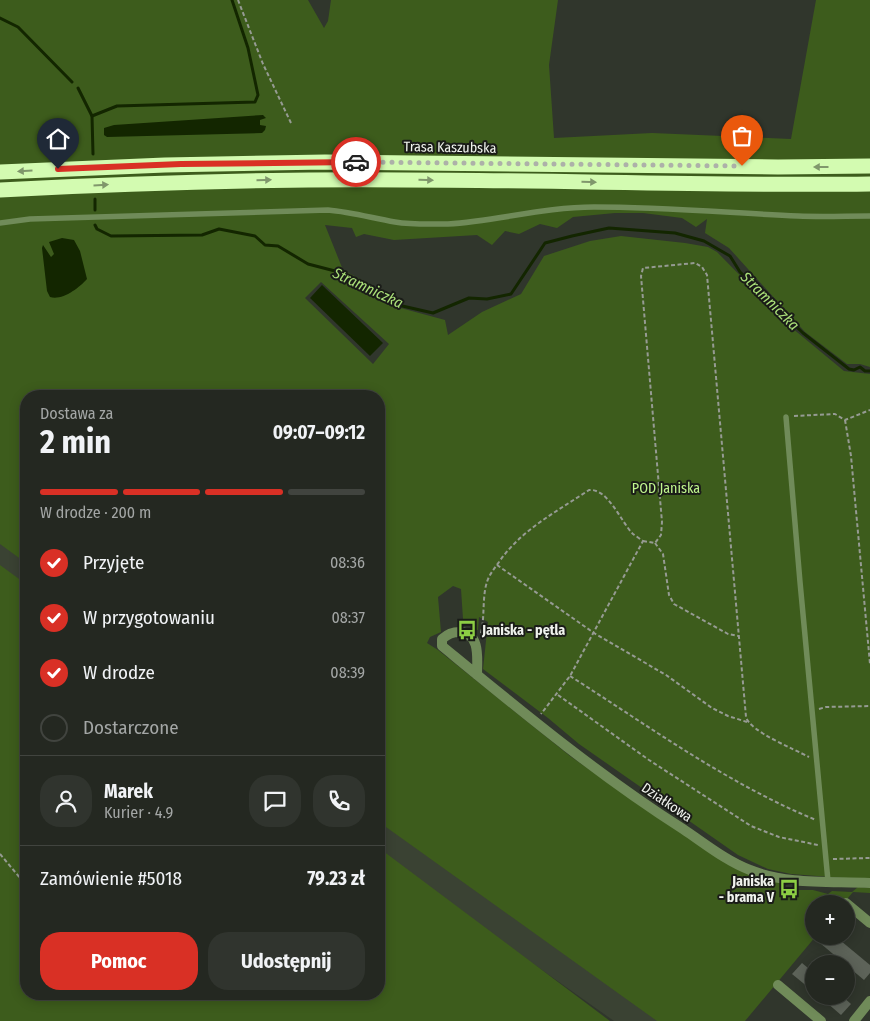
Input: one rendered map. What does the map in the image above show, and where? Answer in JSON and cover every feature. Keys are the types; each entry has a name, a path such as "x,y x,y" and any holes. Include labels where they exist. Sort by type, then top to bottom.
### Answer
{"highway":[{"name":"Trasa Kaszubska","path":"0,172 165,165 325,162 759,167 870,166"},
{"path":"0,190 158,182 313,180 870,184"}],"street":[{"name":"Działkowa","path":"476,644 471,636 465,632 448,634 442,639 442,646 572,752 737,864 775,878 870,883"},
{"path":"476,644 477,675"},
{"path":"855,910 870,923"},
{"path":"778,985 821,1021"},
{"path":"854,1021 870,1001"}],"lane":[{"path":"0,223 30,219 328,210 351,212 396,222 447,224 490,220 560,208 591,207 653,208 800,216 870,216"},
{"path":"786,417 828,881"}],"path":[{"path":"238,0 263,64 291,123"},
{"path":"654,543 661,535 662,522 641,276 643,268 695,263 702,267 707,275 747,722"},
{"path":"845,420 870,410"},
{"path":"786,417 835,414 845,420 851,456 870,664"},
{"path":"476,644 484,619 486,584 497,565 517,539 589,490 595,489 604,495 633,534 643,541 654,543 663,554 669,595 674,604 728,634 738,636"},
{"path":"535,722 570,676 643,541"},
{"path":"497,565 594,633 666,675 712,708 747,722 757,730 816,760"},
{"path":"570,676 722,774 790,810 822,823"},
{"path":"557,695 649,760 751,826 779,837 825,848"},
{"path":"812,711 826,707 870,706"},
{"path":"0,854 20,878"},
{"path":"826,859 870,858"}],"shaded area":[{"path":"263,115 266,118 260,120 260,125 266,126 262,133 107,137 104,135 104,128 114,125"},
{"path":"62,238 74,240 80,251 87,279 75,290 55,298 50,297 47,291 42,248 43,245 51,257 54,254 49,242"},
{"path":"322,285 383,343 370,356 310,298"},
{"path":"0,529 20,541 20,601 0,589"},
{"path":"385,806 678,1021 614,1021 385,859"}],"green space":[{"name":"POD Janiska","path":"0,0 308,0 324,28 328,21 331,0 558,0 549,65 554,138 652,133 791,139 816,0 870,0 870,367 860,364 847,364 805,332 729,248 705,233 707,219 696,227 682,218 643,213 615,213 573,217 557,228 540,224 519,234 505,231 492,245 477,235 394,240 364,234 356,237 352,228 325,225 343,270 400,300 397,307 445,320 448,335 482,312 521,294 544,256 590,241 621,236 708,247 717,252 792,328 844,371 870,374 870,880 791,874 768,869 738,855 579,744 483,669 488,622 479,617 478,630 471,629 470,621 463,619 461,589 453,586 438,597 441,632 430,637 427,643 570,756 664,822 785,883 784,890 813,890 828,894 832,891 852,892 858,887 870,888 870,893 853,892 850,895 805,895 805,945 808,945 745,1021 657,1021 385,826 385,390 20,390 20,559 0,544","holes":["321,282 389,344 373,364 305,298"]},
{"path":"0,565 20,580 20,1000 385,1000 385,852 610,1021 0,1021"}],"building":[{"path":"822,945 846,945 870,965 870,973 864,980 855,972 855,955 834,955"},
{"path":"802,963 805,966 805,985 792,974"},
{"path":"829,1005 850,1005 841,1015"}],"waterway":[{"path":"92,116 117,106 255,102 258,95 248,48 232,0"},
{"name":"Stramniczka","path":"0,18 18,27 72,82"},
{"name":"Stramniczka","path":"78,88 92,116 93,154"},
{"name":"Stramniczka","path":"95,199 95,210"},
{"name":"Stramniczka","path":"95,225 97,229 111,236 202,235 219,229 255,236 265,245 278,246 308,264 335,271 398,305 433,313 469,298 487,299 511,294 545,243 609,228 675,233 704,241 730,256 740,272 803,333 849,369 854,370 860,367 865,371 870,371"}],"way so far":[{"path":"356,162 742,166"}],"place":[{"name":"Janiska - pętla","path":"467,630"},
{"name":"Janiska - brama V","path":"789,889"}],"route":[{"path":"58,169 181,164 356,162"}]}
